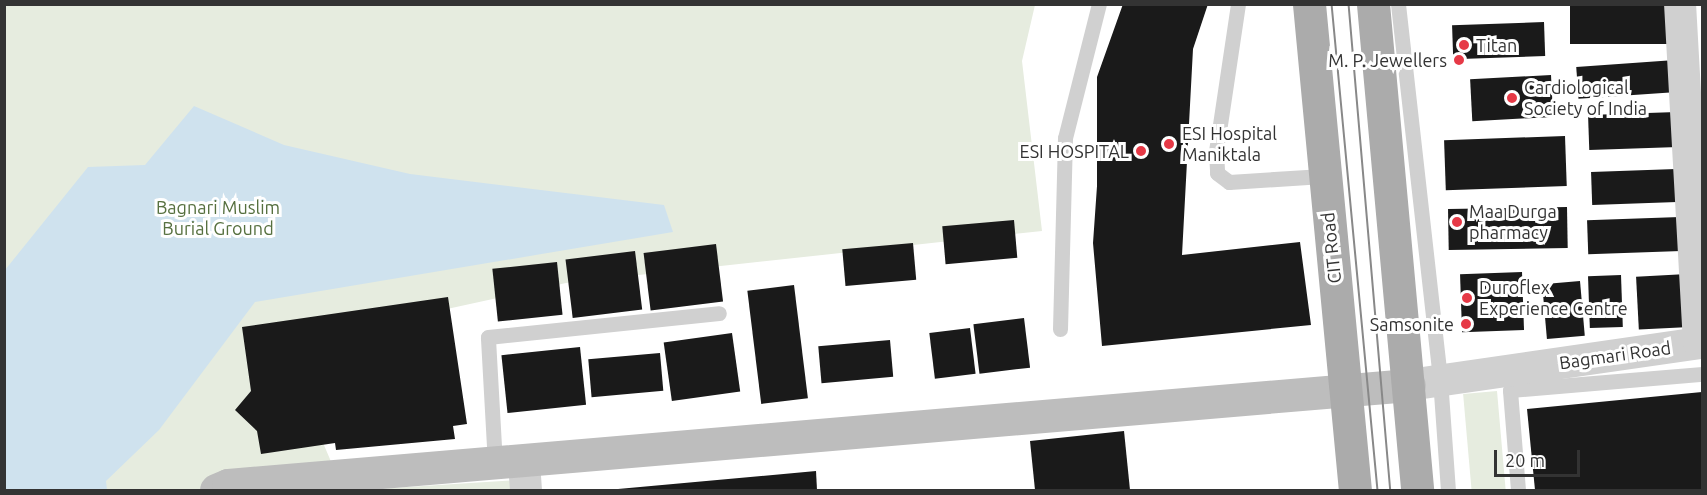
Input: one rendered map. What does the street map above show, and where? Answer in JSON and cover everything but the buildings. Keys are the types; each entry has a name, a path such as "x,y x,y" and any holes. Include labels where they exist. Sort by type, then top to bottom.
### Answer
{"main road":[{"name":"CIT Road","path":"1309,4 1323,176 1347,391 1355,490"},
{"path":"1373,4 1424,382 1417,490"},
{"path":"216,490 228,485 515,472 1424,382"}],"street":[{"name":"Bagmari Road","path":"1424,382 1699,343 1693,52 1680,4"}],"lane":[{"path":"1060,329 1065,138 1099,4"},
{"path":"1238,4 1216,152 1217,173 1229,182 1323,176"},
{"path":"1398,4 1424,382 1448,490"},
{"path":"515,472 488,337 719,313"},
{"path":"1518,490 1510,390 1702,374"}],"green space":[{"name":"Bagnari Muslim Burial Ground","path":"4,5 1035,5 1022,61 1042,231 566,283 415,316 318,431 338,478 312,490 5,490"},
{"path":"1497,391 1506,490 1472,490 1463,394"},
{"path":"516,480 516,490 360,490"}],"water":[{"path":"194,106 284,145 410,174 664,205 673,232 255,302 159,430 106,481 107,490 5,490 5,270 88,167 145,165"}],"tram line":[{"path":"1332,4 1378,490"},
{"path":"1349,4 1391,490"}],"place":[{"name":"Titan","path":"1464,45"},
{"name":"M. P. Jewellers","path":"1459,60"},
{"name":"Cardiological Society of India","path":"1512,98"},
{"name":"ESI Hospital Maniktala","path":"1169,144"},
{"name":"ESI HOSPITAL","path":"1141,151"},
{"name":"Maa Durga pharmacy","path":"1457,222"},
{"name":"Duroflex Experience Centre","path":"1467,298"},
{"name":"Samsonite","path":"1466,324"}]}
